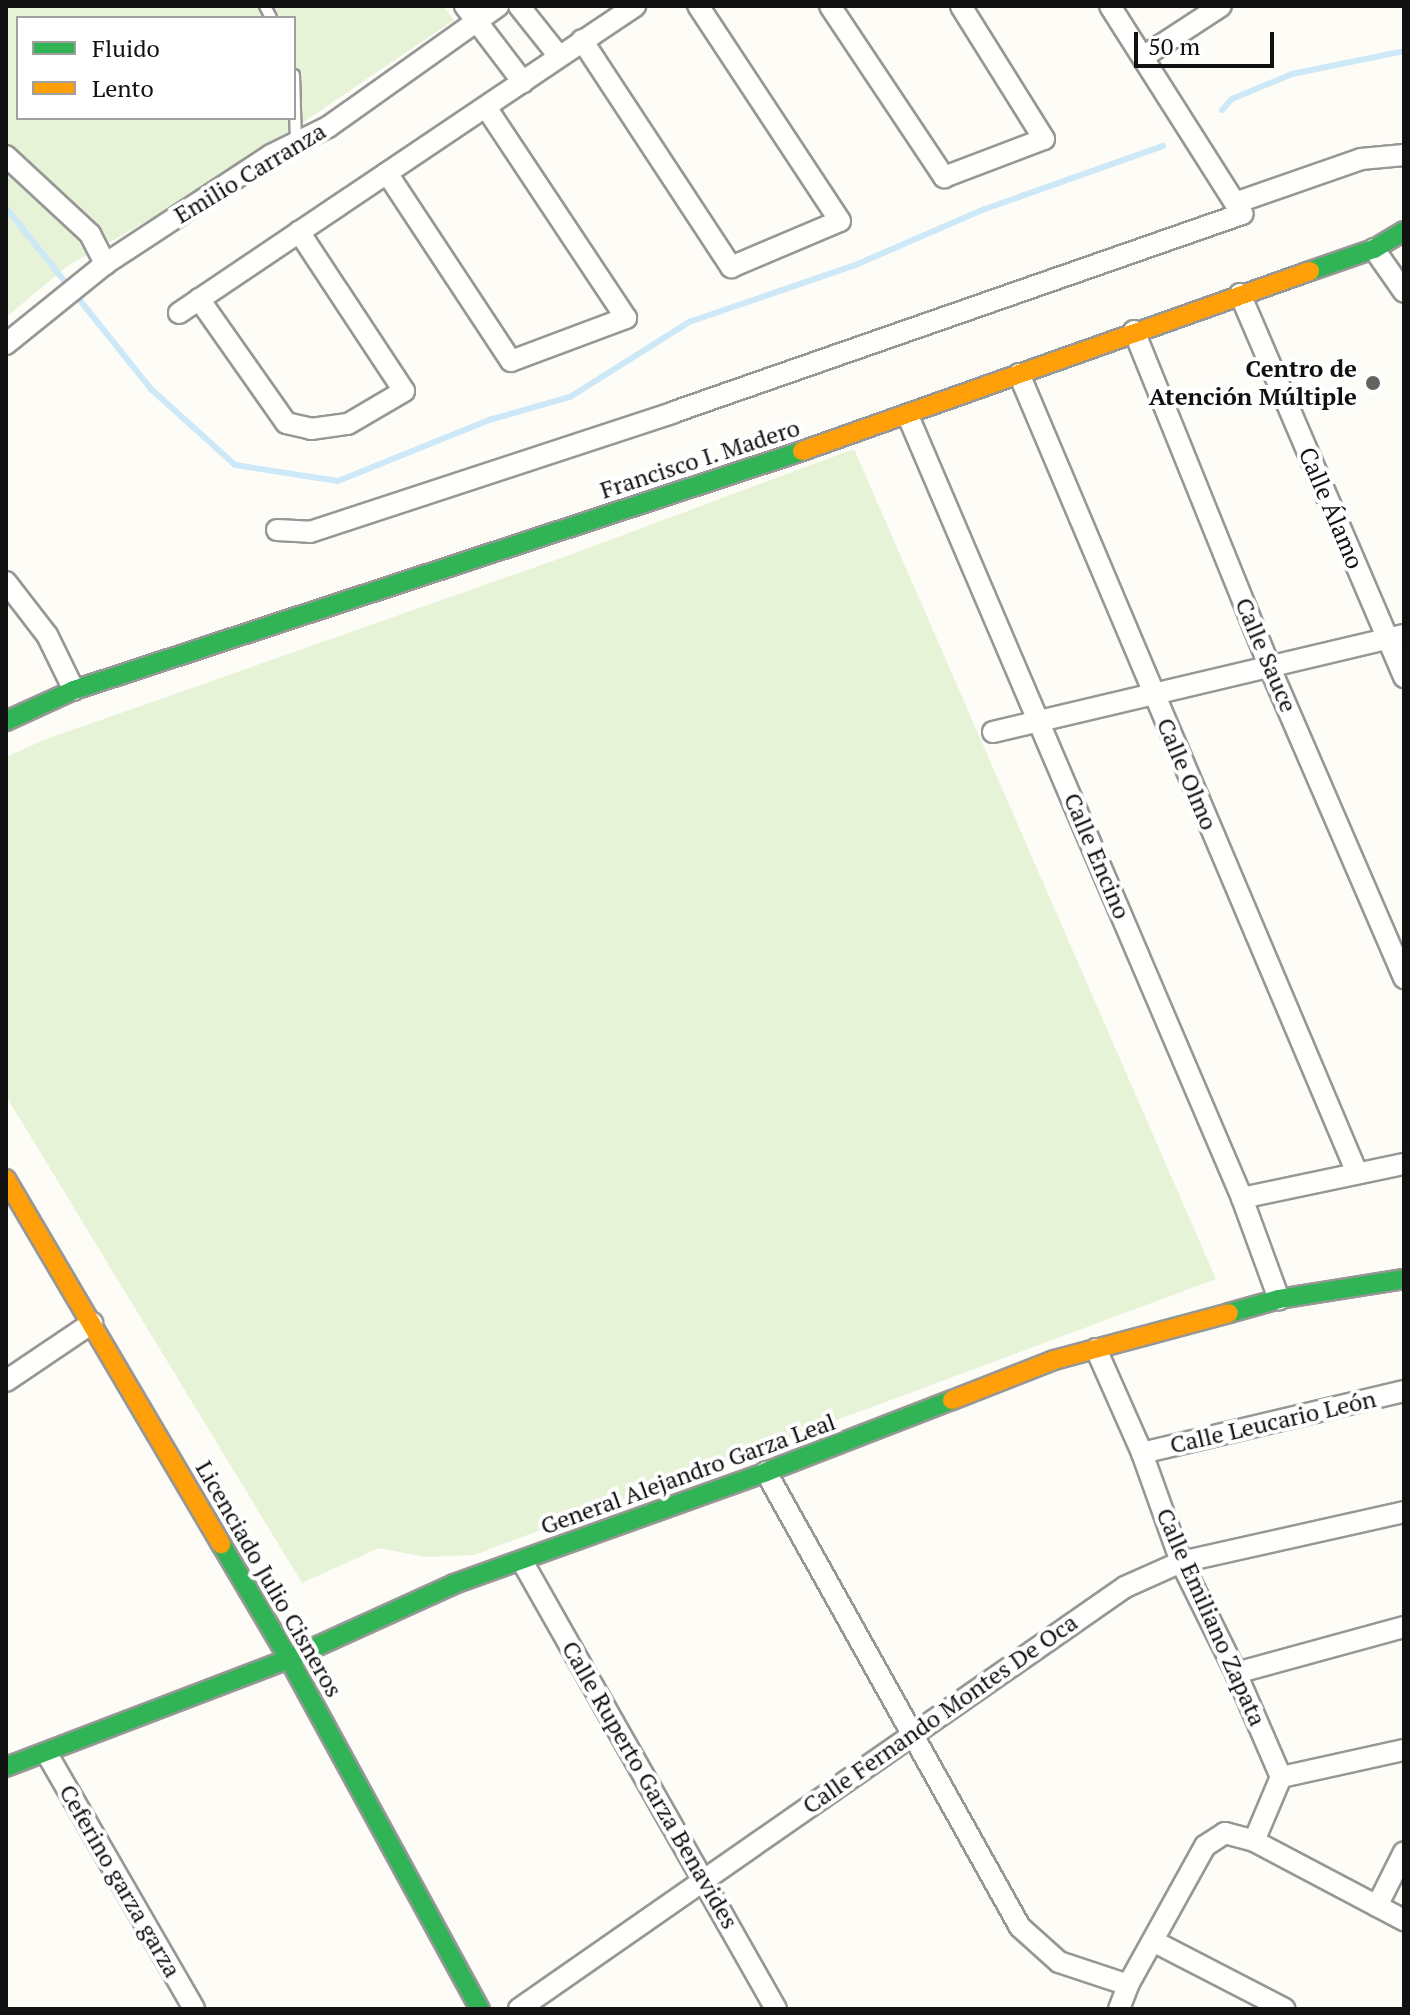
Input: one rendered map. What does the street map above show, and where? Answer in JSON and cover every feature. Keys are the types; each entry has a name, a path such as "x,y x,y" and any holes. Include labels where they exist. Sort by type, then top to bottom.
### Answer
{"street":[{"name":"Emilio Carranza","path":"6,344 105,264 271,155 328,127 470,14 498,6"},
{"path":"519,6 558,55"},
{"path":"179,313 635,6"},
{"path":"582,40 731,267 840,221 698,6"},
{"path":"830,6 944,177 1044,139 961,6"},
{"path":"277,530 310,532 674,412 1242,214 1110,6"},
{"path":"1143,57 1221,6"},
{"path":"470,14 523,82"},
{"path":"387,173 511,361 626,318 486,107"},
{"path":"1235,203 1361,159 1404,155"},
{"path":"6,156 90,234 105,264"},
{"name":"Francisco I. Madero","path":"6,721 74,690 908,416 1134,331 1374,249 1404,231"},
{"path":"199,299 286,423 311,429 348,424 404,391 299,232"},
{"path":"1374,249 1404,292"},
{"name":"Calle Álamo","path":"1240,294 1395,638 1404,677"},
{"name":"Calle Sauce","path":"1134,331 1270,668 1404,978"},
{"name":"Calle Olmo","path":"1019,374 1357,1173"},
{"name":"Calle Encino","path":"908,416 1242,1198 1279,1299"},
{"path":"6,582 47,635 74,690"},
{"path":"993,732 1395,638"},
{"path":"1242,1198 1404,1164"},
{"name":"Licenciado Julio Cisneros","path":"6,1179 289,1659 480,2009"},
{"name":"General Alejandro Garza Leal","path":"6,1767 47,1754 289,1659 454,1584 766,1472 1054,1360 1279,1299 1404,1279"},
{"path":"6,1381 92,1323"},
{"name":"Calle Emiliano Zapata","path":"1096,1349 1142,1453 1181,1562 1236,1673 1281,1777"},
{"name":"Calle Leucario León","path":"1142,1453 1404,1391"},
{"path":"766,1472 1020,1927 1059,1962 1128,1985"},
{"name":"Calle Fernando Montes De Oca","path":"519,2009 1125,1587 1181,1562 1404,1512"},
{"name":"Calle Ruperto Garza Benavides","path":"522,1561 776,2009"},
{"path":"1236,1673 1404,1627"},
{"path":"1254,1841 1281,1777 1404,1750"},
{"name":"Ceferino garza garza","path":"47,1754 194,2009"},
{"path":"1119,2009 1128,1985 1205,1846 1225,1833 1254,1841 1404,1920"},
{"path":"1377,1906 1404,1852"},
{"path":"1153,1941 1285,2009"}],"lane":[{"path":"295,120 296,142"}],"green space":[{"path":"6,6 443,6 454,20 209,186 69,265 6,317"},
{"path":"854,449 1216,1279 474,1555 425,1557 379,1548 302,1583 6,1096 6,757 44,740 567,556"}],"waterway":[{"path":"1222,110 1232,99 1292,74 1404,51"},
{"path":"6,208 152,390 235,465 338,481 489,420 570,397 689,322 853,266 985,209 1163,146"}],"traffic: fast":[{"path":"1310,271 1374,249 1404,231"},
{"path":"6,721 74,690 802,451"},
{"path":"1229,1313 1279,1299 1404,1279"},
{"path":"6,1767 289,1659 454,1584 766,1472 952,1400"},
{"path":"221,1544 289,1659 480,2009"}],"traffic: slow":[{"path":"802,451 1310,271"},
{"path":"6,1179 221,1544"},
{"path":"952,1400 1054,1360 1229,1313"}],"place":[{"name":"Centro de Atención Múltiple","path":"1373,383"}]}
